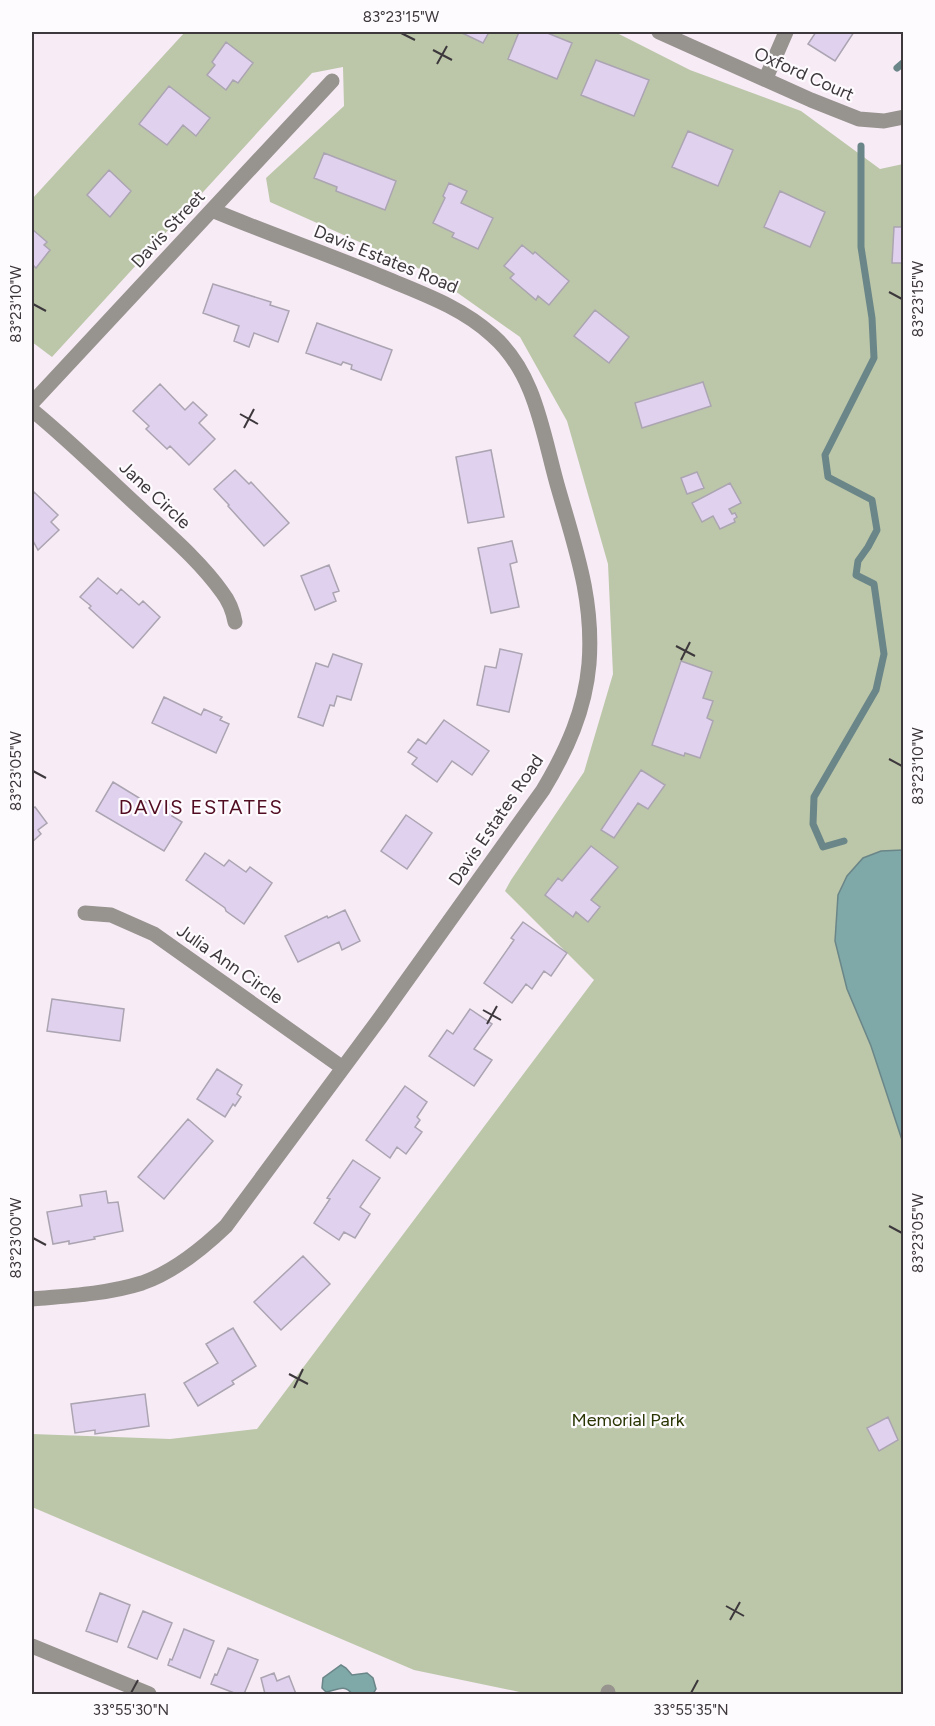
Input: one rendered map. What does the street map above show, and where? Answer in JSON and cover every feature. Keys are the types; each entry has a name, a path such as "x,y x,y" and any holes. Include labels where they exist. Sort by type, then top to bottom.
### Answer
{"street":[{"name":"Oxford Court","path":"659,32 859,119 884,122 903,117"},
{"path":"766,78 786,32"},
{"name":"Davis Street","path":"32,403 332,81"},
{"name":"Davis Estates Road","path":"32,1299 116,1290 144,1282 202,1249 226,1226 510,837 562,758 580,713 589,665 590,621 581,567 540,418 528,383 505,347 468,316 450,305 212,210"},
{"name":"Jane Circle","path":"32,410 173,538 210,577 228,601 235,622"},
{"name":"Julia Ann Circle","path":"85,913 111,915 154,934 343,1068"},
{"path":"32,1646 124,1690 150,1695"}],"green space":[{"name":"Memorial Park","path":"185,32 615,32 690,70 801,111 880,169 903,164 903,1694 529,1694 414,1670 32,1507 32,1434 170,1439 257,1429 594,980 505,891 584,772 613,674 608,564 567,421 520,337 431,274 270,202 266,178 344,106 343,67 312,73 52,357 32,342 32,199"}],"shaded area":[{"path":"904,850 903,1143 871,1046 847,989 835,941 838,895 847,876 863,858 881,851"},
{"path":"341,1665 352,1675 367,1673 373,1678 376,1689 373,1694 352,1694 343,1688 326,1692 322,1688 323,1678"}],"building":[{"path":"460,32 489,32 483,43"},
{"path":"519,32 545,32 572,43 557,79 508,59"},
{"path":"816,32 854,32 835,61 808,44"},
{"path":"226,42 253,63 238,83 233,80 226,90 207,75 215,65 212,62"},
{"path":"596,60 649,80 634,116 581,95"},
{"path":"169,86 210,118 196,136 183,125 167,145 139,124"},
{"path":"688,131 733,150 718,186 672,167"},
{"path":"324,153 396,181 385,210 336,191 337,187 314,178"},
{"path":"109,170 131,191 110,217 87,195"},
{"path":"449,183 467,191 461,203 493,218 478,249 452,237 454,233 433,223 445,198 443,196"},
{"path":"780,191 825,212 810,247 764,227"},
{"path":"894,227 904,227 904,263 892,263"},
{"path":"32,229 47,242 44,245 50,250 36,268 32,264"},
{"path":"522,245 533,254 535,252 569,281 549,305 538,296 536,300 510,278 514,274 504,266"},
{"path":"213,284 271,302 270,305 289,311 278,342 254,333 249,347 234,341 239,326 203,313"},
{"path":"595,310 629,337 609,363 574,336"},
{"path":"317,323 392,350 381,380 351,369 352,365 343,362 341,365 306,353"},
{"path":"703,382 711,406 642,428 635,403"},
{"path":"160,384 185,410 193,402 207,415 199,423 215,439 189,465 170,446 167,449 146,429 149,426 133,411"},
{"path":"491,450 504,517 468,523 456,457"},
{"path":"235,470 249,484 251,482 289,523 264,546 214,489"},
{"path":"697,472 704,488 687,494 681,478"},
{"path":"730,483 741,503 729,509 737,517 734,519 735,522 720,529 713,516 702,522 692,503"},
{"path":"34,492 58,515 51,522 59,530 38,550 32,539 32,495"},
{"path":"512,541 517,562 510,564 519,607 491,613 478,548"},
{"path":"329,565 339,591 333,593 336,601 315,610 301,576"},
{"path":"98,578 117,594 121,589 139,605 143,601 160,617 133,648 80,597"},
{"path":"500,649 522,654 509,712 477,705 485,666 496,668"},
{"path":"333,654 362,664 351,700 337,696 334,706 330,705 323,726 298,717 316,663 328,667"},
{"path":"681,661 712,672 703,698 713,701 707,718 713,721 700,758 685,753 684,756 652,745"},
{"path":"164,697 201,715 204,709 222,717 220,720 229,724 216,753 152,723"},
{"path":"444,720 489,751 472,775 452,761 437,782 412,764 417,758 408,752 418,739 426,744"},
{"path":"641,770 665,785 648,809 638,803 614,838 601,830"},
{"path":"113,782 157,809 162,800 177,809 172,816 182,822 164,851 96,811"},
{"path":"35,807 47,823 38,830 41,834 32,842 32,809"},
{"path":"406,815 432,833 407,869 381,851"},
{"path":"591,846 618,867 591,900 600,907 588,922 576,912 573,917 545,895 558,878 562,881"},
{"path":"205,853 224,866 229,860 246,872 250,867 272,883 244,924 186,880"},
{"path":"345,910 360,941 342,950 339,942 298,962 285,936"},
{"path":"523,922 567,953 551,976 544,971 532,989 526,984 512,1003 484,983 514,940 511,938"},
{"path":"52,999 124,1009 120,1041 47,1031"},
{"path":"470,1009 492,1024 474,1049 492,1060 474,1086 429,1056 447,1030 453,1034"},
{"path":"217,1069 242,1085 237,1094 241,1097 235,1106 233,1104 225,1117 197,1099"},
{"path":"405,1086 427,1102 417,1117 420,1120 415,1127 422,1132 406,1154 397,1147 390,1158 366,1140"},
{"path":"188,1119 213,1141 164,1199 138,1177"},
{"path":"353,1160 380,1178 360,1207 370,1214 355,1238 344,1232 339,1240 314,1223 330,1199 327,1198"},
{"path":"106,1191 108,1203 118,1202 123,1231 69,1244 69,1241 53,1244 47,1212 82,1206 80,1195"},
{"path":"303,1256 330,1284 281,1330 254,1302"},
{"path":"233,1328 256,1366 232,1381 234,1384 198,1406 184,1383 218,1363 206,1344"},
{"path":"145,1394 149,1426 95,1434 95,1430 75,1433 71,1404"},
{"path":"888,1417 898,1440 879,1451 867,1428"},
{"path":"100,1593 130,1605 117,1642 86,1631"},
{"path":"143,1611 172,1623 157,1659 128,1647"},
{"path":"184,1629 214,1641 200,1678 168,1665"},
{"path":"228,1648 258,1660 244,1694 237,1694 211,1684"},
{"path":"274,1673 277,1681 289,1676 296,1694 265,1694 261,1678"}],"waterway":[{"path":"897,68 904,62"},
{"path":"844,841 823,847 813,824 814,797 876,690 884,654 874,584 856,575 858,561 877,530 872,500 828,477 825,455 874,358 872,318 861,247 861,146"}],"district":[{"name":"DAVIS ESTATES","path":"201,807"}]}
